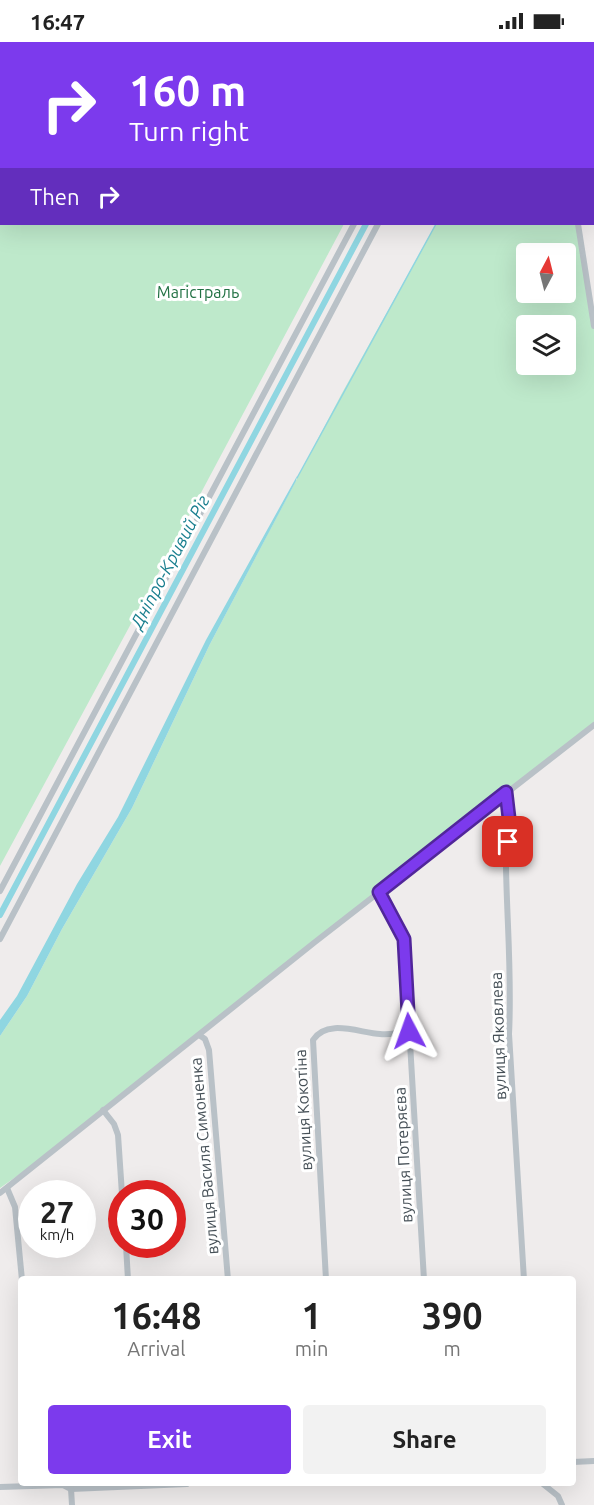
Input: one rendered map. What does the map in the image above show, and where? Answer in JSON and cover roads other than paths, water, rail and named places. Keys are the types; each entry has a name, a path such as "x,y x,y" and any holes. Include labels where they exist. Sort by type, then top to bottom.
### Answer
{"street":[{"path":"0,891 353,225"},
{"path":"0,939 377,225"},
{"path":"578,225 594,326"},
{"path":"0,1193 379,892 594,725"},
{"name":"вулиця Яковлева","path":"506,792 509,818 506,865 511,995 509,1034 524,1276"},
{"name":"вулиця Потеряєва","path":"379,892 404,939 424,1276"},
{"name":"вулиця Кокотіна","path":"326,1276 313,1040 322,1032 338,1028 380,1034 409,1031"},
{"name":"вулиця Василя Симоненка","path":"199,1035 205,1040 210,1050 228,1276"},
{"path":"103,1110 114,1124 118,1135 121,1180"},
{"path":"7,1188 15,1207 22,1276"},
{"path":"127,1258 128,1276"},
{"path":"576,1462 594,1461"},
{"path":"0,1487 32,1486"},
{"path":"65,1486 71,1489 124,1486"},
{"path":"546,1486 558,1496 562,1505"},
{"path":"71,1489 72,1505"}],"water":[{"path":"297,476 210,644 132,808 62,929 27,996 0,1036 0,1020 17,996 77,884 118,817 206,640"}],"waterway":[{"name":"Дніпро-Кривий Ріг","path":"0,915 365,225"},
{"path":"297,478 435,225"}],"park label":[{"name":"Магістраль","path":"198,292"}]}
